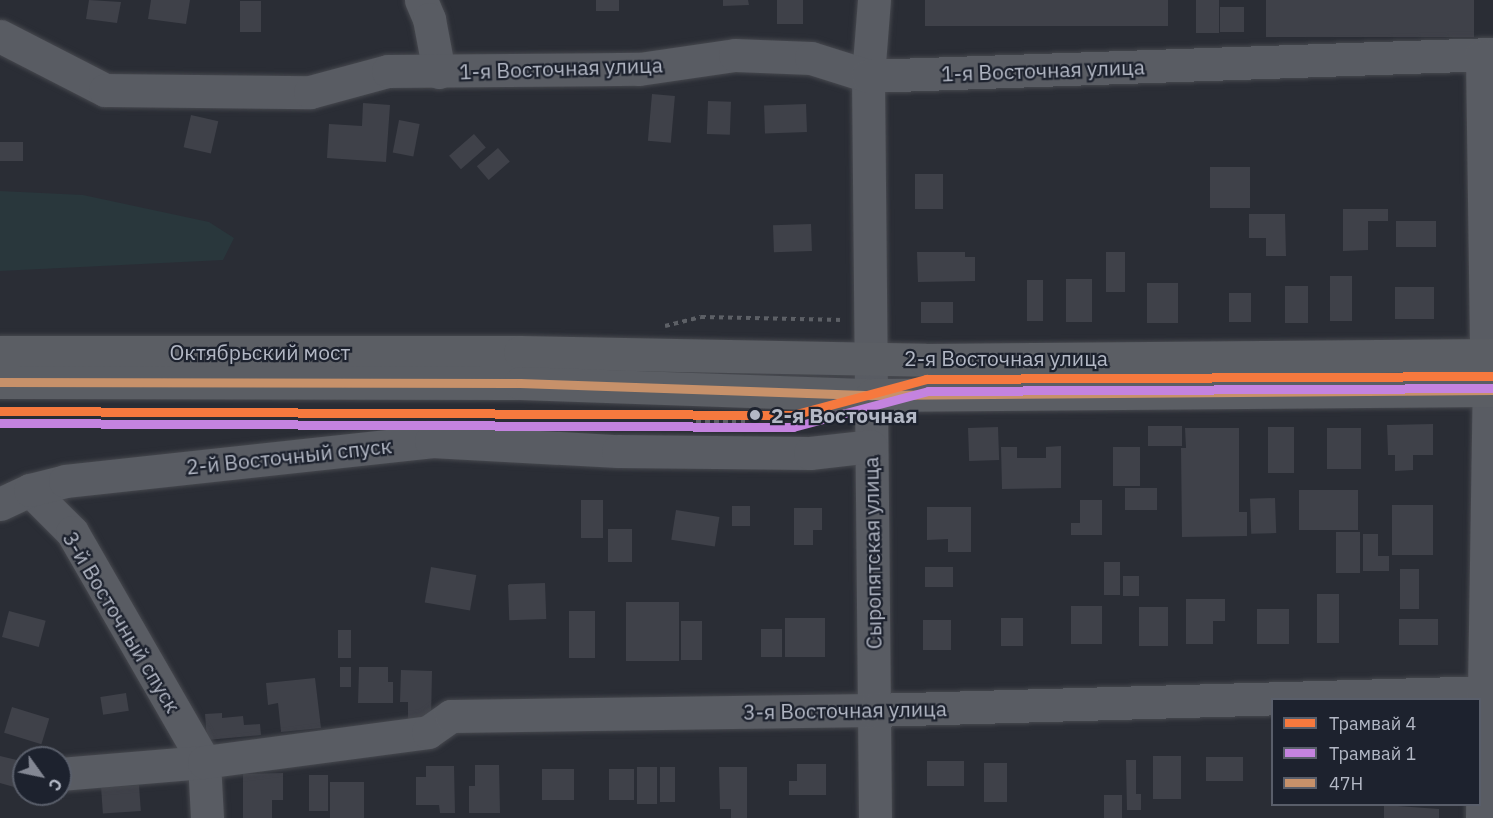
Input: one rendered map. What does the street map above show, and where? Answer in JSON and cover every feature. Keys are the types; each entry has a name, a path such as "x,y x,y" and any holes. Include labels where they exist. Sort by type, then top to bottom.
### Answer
{"main road":[{"name":"Октябрьский мост","path":"0,352 520,367"},
{"name":"2-я Восточная улица","path":"520,367 871,358 1490,355"},
{"name":"2-я Восточная улица","path":"520,367 872,395 1491,390"},
{"name":"Октябрьский мост","path":"0,382 520,367"}],"street":[{"path":"421,0 429,19 439,72"},
{"name":"Сыропятская улица","path":"874,0 868,76 875,818"},
{"name":"1-я Восточная улица","path":"0,36 105,90 310,92 388,71 639,69 735,55 811,58 868,76 1487,55"},
{"path":"1487,55 1490,355"},
{"path":"1482,818 1488,692 1491,390"},
{"name":"2-й Восточный спуск","path":"0,504 30,490 65,481 431,441 618,451 810,453 871,446"},
{"name":"3-й Восточный спуск","path":"30,490 72,532 204,762"},
{"name":"3-я Восточная улица","path":"1283,698 1488,692"},
{"name":"3-я Восточная улица","path":"72,773 204,762 428,732 452,716 874,710 1271,698"},
{"path":"204,762 207,818"}],"shaded area":[{"path":"0,191 83,195 209,222 234,238 223,260 0,271"}],"building":[{"path":"89,0 121,2 117,23 86,19"},
{"path":"151,0 190,0 186,24 148,19"},
{"path":"596,0 619,0 619,11 596,11"},
{"path":"723,0 748,0 749,5 723,6"},
{"path":"777,0 803,0 803,24 777,24"},
{"path":"925,0 1168,0 1168,26 925,26"},
{"path":"1196,0 1219,0 1219,33 1196,33"},
{"path":"1266,0 1474,0 1474,37 1266,37"},
{"path":"240,1 261,1 261,32 240,32"},
{"path":"1220,7 1244,7 1244,32 1220,32"},
{"path":"652,94 675,96 671,143 648,141"},
{"path":"708,101 731,102 730,135 707,134"},
{"path":"363,103 390,105 386,162 327,158 329,124 362,126"},
{"path":"806,104 807,132 765,133 764,105"},
{"path":"191,115 218,121 211,153 184,147"},
{"path":"399,120 420,124 413,156 393,152"},
{"path":"474,134 486,148 461,169 449,156"},
{"path":"0,142 23,142 23,161 0,161"},
{"path":"498,148 510,162 489,180 477,166"},
{"path":"1210,167 1250,167 1250,208 1210,208"},
{"path":"915,174 943,174 943,209 915,209"},
{"path":"1343,209 1388,209 1388,221 1368,221 1368,250 1343,251"},
{"path":"1249,214 1285,214 1286,256 1266,256 1266,238 1249,238"},
{"path":"1396,221 1436,221 1436,247 1396,247"},
{"path":"811,224 812,251 774,252 773,225"},
{"path":"917,252 965,252 965,257 975,257 975,281 918,282"},
{"path":"1106,252 1125,252 1125,292 1106,292"},
{"path":"1330,276 1352,276 1352,321 1330,321"},
{"path":"1066,279 1092,279 1092,322 1066,322"},
{"path":"1027,280 1043,280 1043,321 1027,321"},
{"path":"1147,283 1178,283 1178,323 1147,323"},
{"path":"1285,286 1308,286 1308,323 1285,323"},
{"path":"1395,287 1434,287 1434,319 1395,319"},
{"path":"1229,293 1251,293 1251,322 1229,322"},
{"path":"921,302 953,302 953,323 921,323"},
{"path":"1433,424 1433,455 1413,455 1413,470 1395,471 1395,455 1388,455 1387,425"},
{"path":"1148,426 1182,426 1182,446 1148,446"},
{"path":"998,427 999,460 969,461 968,428"},
{"path":"1268,427 1294,427 1294,473 1268,473"},
{"path":"1185,428 1239,428 1239,512 1247,512 1247,536 1182,537 1181,448 1186,448"},
{"path":"1327,428 1361,428 1361,469 1327,469"},
{"path":"1061,446 1061,488 1002,489 1001,447 1017,447 1017,458 1046,458 1046,447"},
{"path":"1113,447 1140,447 1140,486 1113,486"},
{"path":"1125,488 1157,488 1157,510 1125,510"},
{"path":"1299,490 1358,490 1358,530 1299,530"},
{"path":"1275,498 1276,533 1251,534 1250,499"},
{"path":"581,500 603,500 603,538 581,538"},
{"path":"1080,500 1102,500 1102,535 1071,535 1071,523 1080,523"},
{"path":"1392,505 1433,505 1433,555 1392,555"},
{"path":"732,506 750,506 750,526 732,526"},
{"path":"927,507 971,507 971,552 948,552 948,539 927,540"},
{"path":"794,508 822,508 822,530 813,530 813,545 794,545"},
{"path":"676,510 719,517 715,547 671,540"},
{"path":"608,529 632,529 632,562 608,562"},
{"path":"1336,532 1360,532 1360,573 1336,573"},
{"path":"1363,534 1378,534 1378,556 1389,556 1389,571 1363,571"},
{"path":"1104,562 1120,562 1120,595 1104,595"},
{"path":"431,567 476,575 470,610 425,602"},
{"path":"925,567 953,567 953,587 925,587"},
{"path":"1400,569 1419,569 1419,609 1400,609"},
{"path":"1123,576 1139,576 1139,596 1123,596"},
{"path":"545,583 546,619 509,620 508,584"},
{"path":"1317,594 1339,594 1339,643 1317,643"},
{"path":"1186,599 1225,599 1225,621 1213,621 1213,644 1186,644"},
{"path":"626,602 679,602 679,661 626,661"},
{"path":"1071,606 1102,606 1102,644 1071,644"},
{"path":"1139,607 1168,607 1168,646 1139,646"},
{"path":"1257,609 1289,609 1289,644 1257,644"},
{"path":"9,611 46,621 39,647 2,637"},
{"path":"569,611 595,611 595,658 569,658"},
{"path":"785,618 825,618 825,657 785,657"},
{"path":"1001,618 1023,618 1023,646 1001,646"},
{"path":"1399,619 1438,619 1438,645 1399,645"},
{"path":"923,620 951,620 951,650 923,650"},
{"path":"681,621 702,621 702,660 681,660"},
{"path":"761,629 782,629 782,657 761,657"},
{"path":"338,630 351,630 351,658 338,658"},
{"path":"340,667 351,667 351,687 340,687"},
{"path":"359,667 388,667 388,682 393,682 393,703 358,703"},
{"path":"401,670 432,671 431,721 408,720 408,702 400,702"},
{"path":"315,678 321,728 281,732 278,703 268,705 266,683"},
{"path":"126,693 129,711 103,715 100,697"},
{"path":"12,707 49,718 41,744 4,733"},
{"path":"222,713 222,718 243,716 244,725 260,724 261,735 207,740 205,714"},
{"path":"0,756 12,759 12,786 0,783"},
{"path":"1153,756 1181,756 1181,799 1153,799"},
{"path":"1206,757 1243,757 1243,781 1206,781"},
{"path":"1126,760 1136,760 1136,794 1141,794 1141,810 1127,810"},
{"path":"927,761 964,761 964,786 927,786"},
{"path":"984,763 1007,763 1007,802 984,802"},
{"path":"797,764 826,764 826,795 789,795 789,781 797,781"},
{"path":"475,765 499,765 500,813 469,813 469,786 475,786"},
{"path":"426,766 454,766 455,813 440,813 439,805 416,805 416,777 426,777"},
{"path":"637,767 657,767 657,804 637,804"},
{"path":"660,767 675,767 675,802 660,802"},
{"path":"719,767 747,767 747,818 731,818 731,809 720,809"},
{"path":"542,769 574,769 574,800 542,800"},
{"path":"609,769 634,769 634,800 609,800"},
{"path":"283,773 283,800 272,800 272,818 243,818 243,774"},
{"path":"309,775 328,775 328,811 309,811"},
{"path":"330,782 364,782 364,818 330,818"},
{"path":"139,785 141,811 103,814 101,788"},
{"path":"1104,795 1122,795 1122,818 1104,818"},
{"path":"1384,806 1439,809 1439,818 1384,818"}],"tram line":[{"name":"4","path":"0,411 793,415 926,379 1493,376"},
{"name":"1","path":"0,423 793,427 928,391 1493,388"}],"transit line":[{"name":"47Н","path":"0,382 520,383 872,395 1493,390"}],"place":[{"name":"2-я Восточная","path":"755,415"}]}
